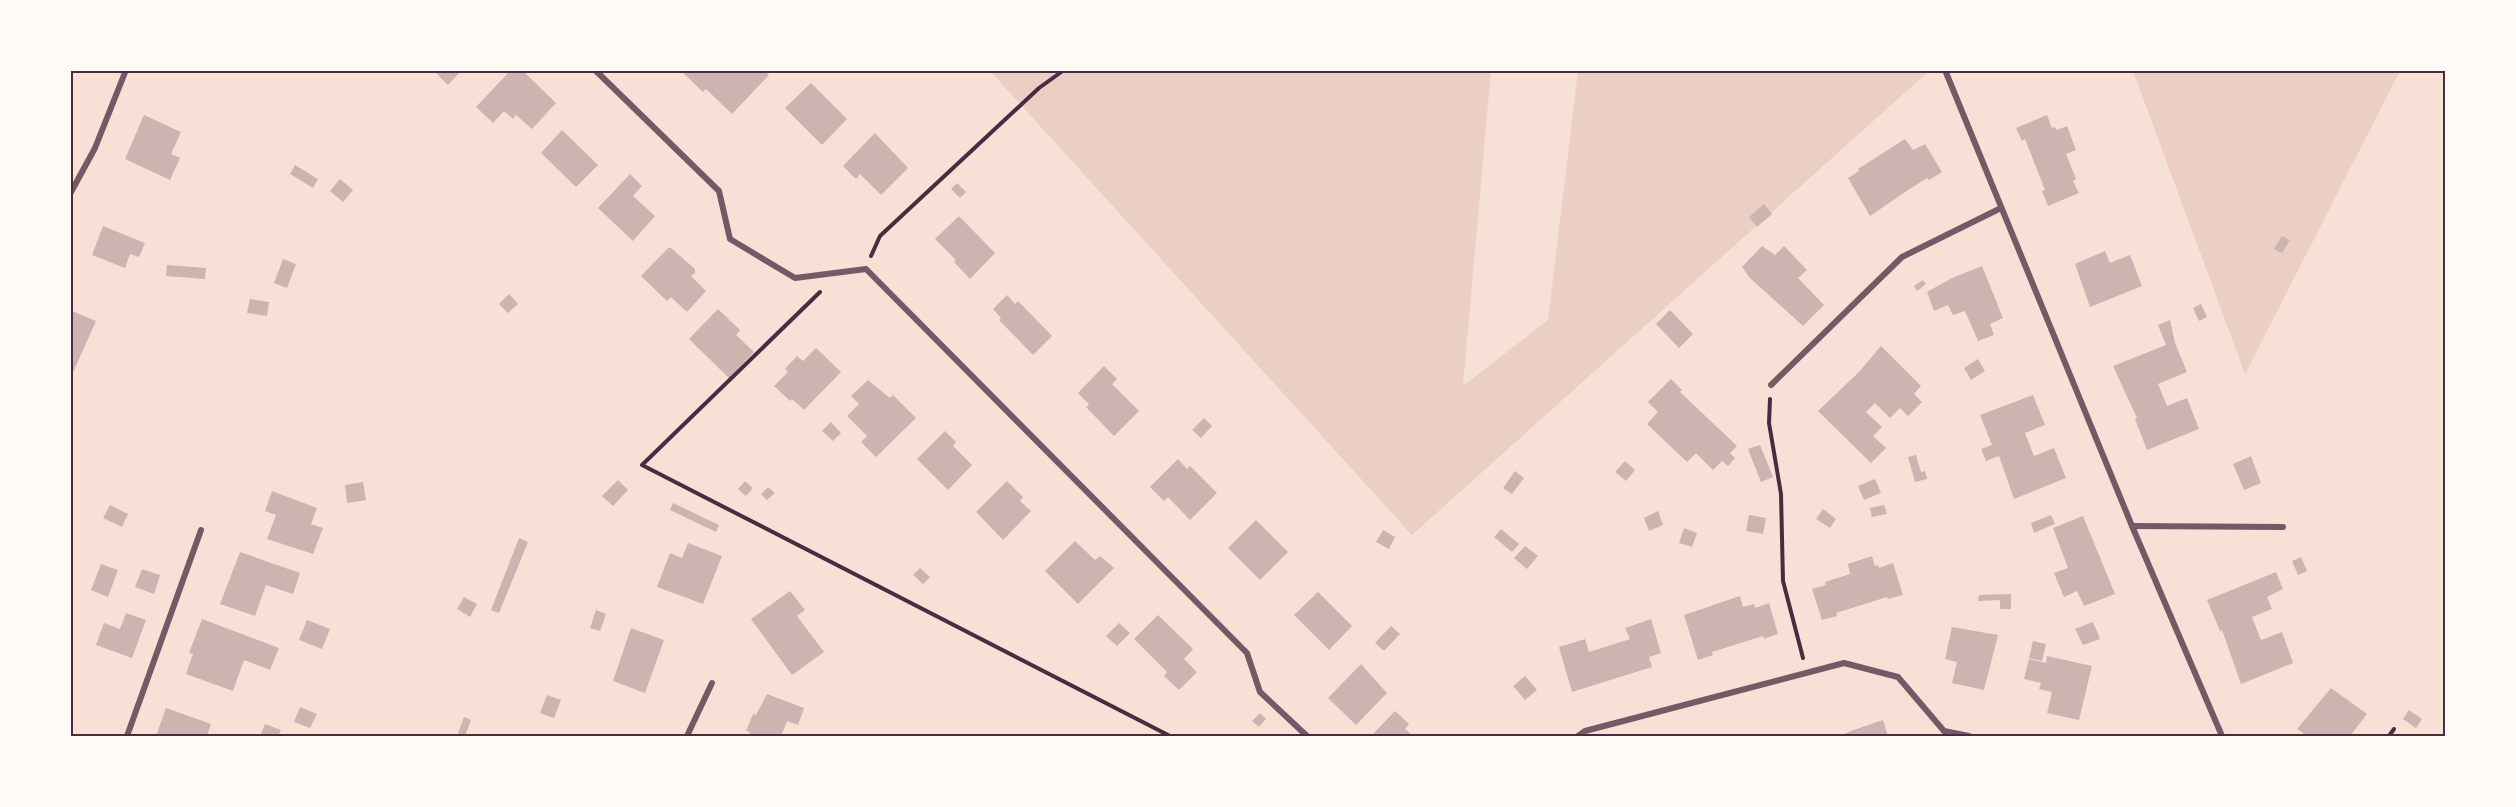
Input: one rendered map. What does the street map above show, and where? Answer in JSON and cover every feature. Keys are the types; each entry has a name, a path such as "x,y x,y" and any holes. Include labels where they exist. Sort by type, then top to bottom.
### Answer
{"street":[{"path":"70,194 95,148 126,70"},
{"path":"595,70 719,191 730,239 795,278 866,269 1247,653 1260,692 1307,736"},
{"path":"1945,70 2132,526 2222,736"},
{"path":"1771,385 1902,257 2001,208"},
{"path":"2132,526 2283,527"},
{"path":"127,736 201,530"},
{"path":"1578,736 1585,731 1844,663 1898,677 1944,731 1969,736"},
{"path":"687,736 712,682"}],"path":[{"path":"866,269 880,236 1038,88 1064,70"},
{"path":"840,272 642,465 1170,736"},
{"path":"1771,385 1769,423 1781,494 1783,581 1807,673"},
{"path":"2389,736 2394,729"}],"shaded area":[{"path":"990,71 1491,71 1463,386 1548,320 1578,71 1929,71 1412,535"},
{"path":"2133,71 2400,71 2245,374"}],"building":[{"path":"433,70 462,70 448,85"},
{"path":"511,70 522,70 556,103 532,129 516,115 513,119 504,111 493,123 476,107"},
{"path":"680,70 764,70 769,75 732,114 706,89 703,92"},
{"path":"811,83 847,119 822,145 785,108"},
{"path":"144,115 181,132 171,154 180,158 170,180 125,159"},
{"path":"2047,115 2052,128 2055,127 2057,130 2067,126 2076,150 2066,154 2076,179 2073,181 2079,193 2048,206 2042,191 2045,190 2025,139 2022,141 2016,128"},
{"path":"562,130 598,165 576,187 541,153"},
{"path":"875,133 908,168 881,195 860,174 856,179 843,166"},
{"path":"1905,139 1913,150 1925,144 1942,172 1929,180 1927,178 1870,216 1848,178"},
{"path":"295,165 318,179 313,188 290,174"},
{"path":"630,174 642,186 633,196 655,216 633,241 598,208"},
{"path":"340,179 353,190 343,202 330,191"},
{"path":"957,183 966,192 960,198 951,189"},
{"path":"1764,204 1772,214 1757,227 1749,217"},
{"path":"959,216 995,253 970,279 954,262 956,260 935,239"},
{"path":"103,226 145,243 139,257 130,254 125,268 92,255"},
{"path":"2282,236 2290,240 2282,253 2274,249"},
{"path":"1762,246 1775,255 1784,246 1807,270 1798,278 1824,305 1803,326 1750,278 1742,267"},
{"path":"668,248 671,248 695,269 695,273 691,276 706,291 687,312 671,297 667,301 641,276"},
{"path":"2105,251 2110,263 2130,255 2142,286 2090,307 2075,264"},
{"path":"283,259 296,264 287,288 274,283"},
{"path":"167,265 206,268 205,279 166,276"},
{"path":"1982,266 2003,318 1990,324 1994,335 1978,341 1965,311 1953,315 1948,305 1934,311 1927,292 1952,278"},
{"path":"1923,280 1926,284 1917,291 1914,286"},
{"path":"509,294 518,304 508,313 499,304"},
{"path":"1007,295 1015,304 1018,301 1052,336 1033,355 999,320 1001,318 993,309"},
{"path":"250,299 269,302 267,316 247,313"},
{"path":"2201,304 2207,317 2199,321 2193,308"},
{"path":"718,309 740,330 736,335 754,352 729,378 689,339"},
{"path":"70,310 96,321 70,379"},
{"path":"1670,310 1693,334 1679,348 1656,324"},
{"path":"2170,320 2175,343 2187,372 2158,384 2167,406 2187,398 2199,429 2147,450 2135,419 2137,418 2113,366 2166,345 2158,325"},
{"path":"1881,346 1921,386 1914,394 1922,402 1908,416 1900,408 1890,418 1875,403 1866,412 1882,427 1873,436 1886,448 1871,463 1818,411 1859,372"},
{"path":"816,348 841,372 804,410 774,386 788,372 785,369 797,356 803,361"},
{"path":"1978,359 1985,371 1971,380 1964,368"},
{"path":"1104,366 1117,379 1112,384 1139,411 1114,436 1086,407 1089,404 1078,393"},
{"path":"1671,379 1682,390 1680,392 1737,446 1730,453 1735,458 1728,466 1722,461 1713,470 1696,453 1687,462 1647,424 1658,412 1648,402"},
{"path":"868,380 890,398 893,395 916,418 876,457 861,442 867,436 847,416 859,404 851,396"},
{"path":"2033,395 2045,425 2025,433 2034,456 2054,448 2066,478 2014,499 1999,456 1986,461 1981,449 1992,445 1980,415"},
{"path":"1204,418 1212,426 1201,438 1192,430"},
{"path":"831,422 841,433 833,441 822,431"},
{"path":"945,431 956,442 953,446 972,465 948,490 917,459"},
{"path":"1760,445 1773,477 1761,482 1748,449"},
{"path":"1916,455 1921,472 1925,471 1927,479 1915,482 1908,457"},
{"path":"2251,456 2261,483 2244,490 2233,464"},
{"path":"1178,459 1187,469 1190,466 1217,493 1190,520 1168,497 1164,501 1150,487"},
{"path":"1625,461 1635,470 1626,481 1615,472"},
{"path":"1515,471 1524,478 1512,494 1503,488"},
{"path":"1875,479 1881,493 1864,500 1858,486"},
{"path":"618,480 628,490 613,506 602,496"},
{"path":"745,481 753,488 746,496 738,489"},
{"path":"1007,481 1023,497 1020,501 1031,511 1003,540 976,512"},
{"path":"363,482 366,500 347,503 345,485"},
{"path":"768,487 775,493 767,500 761,494"},
{"path":"272,491 317,508 311,524 323,528 313,554 267,539 276,515 265,511"},
{"path":"673,503 719,525 716,532 670,510"},
{"path":"110,505 128,514 122,527 103,518"},
{"path":"1884,505 1887,514 1872,517 1870,508"},
{"path":"1823,509 1836,519 1830,528 1816,519"},
{"path":"1658,511 1663,525 1649,531 1644,518"},
{"path":"1749,515 1766,518 1763,534 1746,531"},
{"path":"2051,515 2055,524 2034,533 2031,523"},
{"path":"2083,516 2115,594 2084,606 2077,591 2064,597 2054,573 2068,568 2053,528"},
{"path":"1256,520 1288,552 1260,580 1228,548"},
{"path":"1684,528 1697,533 1692,547 1679,543"},
{"path":"1501,529 1519,544 1512,552 1494,537"},
{"path":"1383,530 1395,537 1389,549 1376,542"},
{"path":"519,538 528,542 499,613 491,610"},
{"path":"1075,541 1095,560 1100,556 1114,568 1078,604 1045,571"},
{"path":"688,543 722,556 703,604 657,587 670,553 682,558"},
{"path":"1525,546 1538,556 1527,569 1514,558"},
{"path":"240,552 300,573 293,594 266,585 255,616 220,604"},
{"path":"1872,556 1875,566 1878,565 1879,568 1893,563 1903,595 1888,599 1887,597 1836,613 1837,616 1822,620 1812,589 1850,574 1848,564"},
{"path":"2301,557 2307,571 2298,575 2292,561"},
{"path":"101,564 118,570 108,597 91,590"},
{"path":"920,568 930,577 923,584 913,575"},
{"path":"142,569 160,575 154,594 135,587"},
{"path":"2276,572 2283,589 2267,597 2272,609 2252,617 2261,640 2282,632 2293,663 2241,684 2222,630 2220,631 2207,600"},
{"path":"790,591 805,610 797,616 824,652 792,675 751,619"},
{"path":"1318,592 1352,626 1329,650 1294,615"},
{"path":"2011,594 2011,609 2000,609 2000,600 1978,601 1979,595"},
{"path":"1740,596 1743,607 1754,604 1755,608 1769,603 1778,634 1764,639 1763,636 1712,652 1713,655 1698,660 1684,615"},
{"path":"464,597 477,604 470,617 457,609"},
{"path":"596,610 606,614 600,631 590,628"},
{"path":"126,613 146,620 132,658 96,645 104,623 120,629"},
{"path":"1158,615 1193,649 1184,659 1197,672 1179,690 1164,676 1167,672 1134,639"},
{"path":"202,619 279,648 270,670 244,660 233,691 186,674 193,654 189,653"},
{"path":"1651,619 1661,653 1649,657 1652,667 1572,692 1559,647 1585,639 1589,652 1630,639 1625,628"},
{"path":"307,620 330,629 322,649 299,640"},
{"path":"2093,622 2100,639 2083,645 2075,629"},
{"path":"1119,623 1130,633 1117,646 1106,636"},
{"path":"1391,626 1400,634 1384,651 1375,643"},
{"path":"1952,627 1998,635 1984,690 1952,683 1957,662 1945,659"},
{"path":"631,628 664,640 645,693 613,681"},
{"path":"2033,641 2046,644 2042,661 2029,658"},
{"path":"2047,656 2092,666 2079,720 2047,713 2052,692 2039,689 2041,683 2024,679 2029,659 2046,663"},
{"path":"1361,664 1387,693 1356,725 1328,698"},
{"path":"1525,676 1537,690 1525,700 1513,686"},
{"path":"2331,688 2367,714 2350,736 2307,736 2297,729"},
{"path":"767,694 804,708 798,725 787,721 781,736 749,736 750,732 746,731 753,714 756,715"},
{"path":"547,695 561,700 554,718 540,713"},
{"path":"300,707 317,714 310,728 294,722"},
{"path":"166,708 211,724 207,736 156,736"},
{"path":"2409,710 2422,719 2416,728 2403,719"},
{"path":"1395,711 1409,724 1405,729 1413,736 1371,736"},
{"path":"1260,713 1266,719 1259,727 1252,721"},
{"path":"464,717 471,720 465,736 457,736"},
{"path":"1883,720 1888,736 1840,736 1851,731"},
{"path":"265,724 281,730 278,736 261,734"}]}
